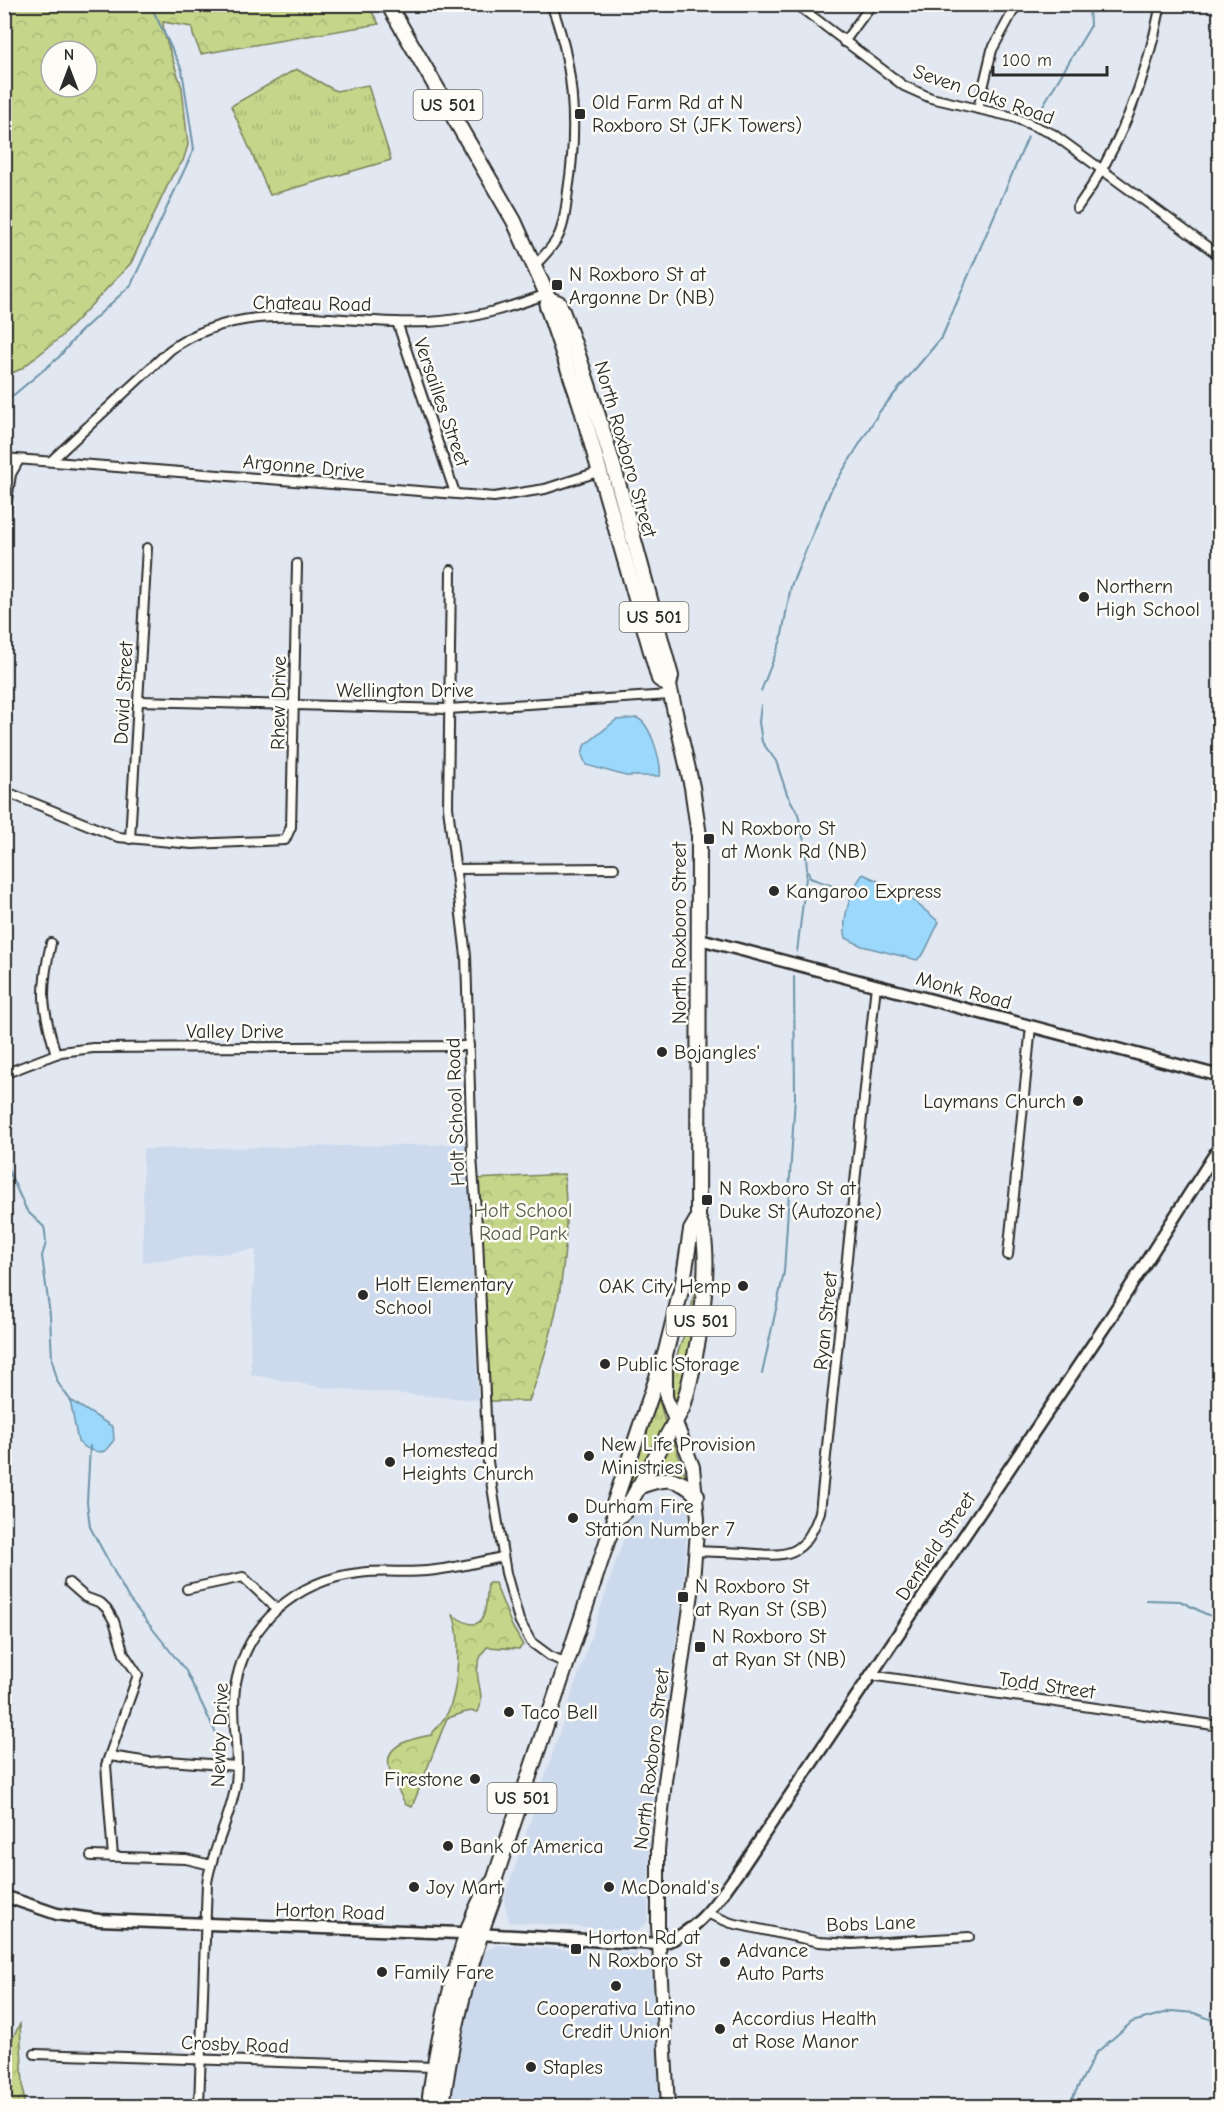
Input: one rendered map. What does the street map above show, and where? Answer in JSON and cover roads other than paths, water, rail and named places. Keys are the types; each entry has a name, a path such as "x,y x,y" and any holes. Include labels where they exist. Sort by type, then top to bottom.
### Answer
{"highway":[{"name":"North Roxboro Street","path":"388,4 486,171 535,265 548,296 547,306 580,403 598,472 660,679 670,691"},
{"name":"North Roxboro Street","path":"548,296 559,303 570,330 613,465 671,676 670,691 697,819 700,939 698,1218 704,1230 700,1335 687,1395 675,1421"},
{"path":"580,403 589,415 603,458 613,465"},
{"path":"598,472 607,475 624,533 632,537"},
{"name":"North Roxboro Street","path":"666,1351 683,1282 691,1230 698,1218"},
{"name":"US 501","path":"442,2106 449,2051 486,1888 494,1881 615,1520 613,1507 666,1351"},
{"name":"US 501","path":"615,1520 626,1510 675,1421"},
{"path":"638,1486 670,1478 683,1482 697,1495"},
{"name":"US 501","path":"429,2106 440,2030 474,1934"}],"main road":[{"name":"North Roxboro Street","path":"666,1351 666,1397 690,1456 697,1495 696,1551 660,1819 657,1879 668,2106"}],"street":[{"path":"535,265 554,243 561,229 570,179 573,140 574,105 571,74 564,39 551,4"},
{"name":"Seven Oaks Road","path":"796,4 844,42 911,89 938,100 1013,117 1043,129 1104,170 1220,256"},
{"path":"844,42 872,4"},
{"path":"978,110 992,50 1017,4"},
{"path":"1077,208 1104,170 1148,59 1161,4"},
{"name":"Chateau Road","path":"51,461 151,366 180,342 202,330 247,318 285,316 428,322 481,315 548,296"},
{"name":"Versailles Street","path":"397,322 455,493"},
{"name":"Argonne Drive","path":"4,458 494,497 515,496 598,472"},
{"path":"4,520 10,474 19,460"},
{"name":"David Street","path":"130,839 140,701 147,548"},
{"name":"Rhew Drive","path":"130,839 192,844 285,840 291,827 297,564"},
{"name":"Holt School Road","path":"451,570 448,807 466,956 472,1156 479,1247 486,1439 503,1557 512,1598 528,1637 541,1650 566,1663"},
{"name":"Wellington Drive","path":"140,701 448,709 670,691"},
{"path":"4,791 94,829 130,839"},
{"path":"455,869 614,868"},
{"name":"Monk Road","path":"700,939 1220,1076"},
{"path":"51,944 43,996 44,1010 56,1054"},
{"name":"Ryan Street","path":"696,1551 770,1556 789,1554 800,1548 811,1536 820,1512 876,985"},
{"path":"1008,1255 1031,1026"},
{"name":"Valley Drive","path":"4,1074 56,1054 93,1048 469,1046"},
{"name":"Denfield Street","path":"659,1944 685,1933 706,1913 744,1864 1113,1314 1220,1146"},
{"name":"Newby Drive","path":"199,2106 205,1925 211,1865 233,1800 237,1766 234,1707 239,1671 253,1639 277,1609 297,1593 340,1576 362,1572 429,1571 503,1557"},
{"path":"187,1589 243,1576 277,1609"},
{"path":"69,1583 85,1597 107,1609 114,1621 124,1654 138,1675 105,1770 113,1857"},
{"name":"Todd Street","path":"870,1674 1220,1726"},
{"path":"110,1756 149,1762 168,1761 237,1766"},
{"path":"91,1856 186,1859 211,1865"},
{"name":"Horton Road","path":"4,1896 37,1909 76,1918 659,1944"},
{"name":"Bobs Lane","path":"706,1913 740,1926 819,1942 852,1944 969,1937"},
{"name":"Crosby Road","path":"34,2054 434,2067"}],"water":[{"path":"637,718 647,727 651,735 660,776 626,776 586,765 582,755 584,746 616,720"},
{"path":"863,874 904,893 939,922 924,953 917,960 862,946 846,938 845,923 848,905"},
{"path":"70,1400 113,1427 114,1440 105,1451 90,1450 78,1442"}],"waterway":[{"path":"4,403 59,357 79,333 131,285 194,149 182,70 150,4"},
{"path":"1039,112 1090,27 1089,4"},
{"path":"761,691 781,640 791,586 831,490 880,411 942,337 1028,137"},
{"path":"761,705 759,722 762,742 776,761 787,794 798,814 805,845 807,869 797,952"},
{"path":"808,871 810,878 855,894"},
{"path":"762,1374 784,1272 795,1097 794,977"},
{"path":"4,1161 27,1211 44,1227 46,1243 42,1256 50,1315 52,1360 58,1383 71,1401"},
{"path":"90,1446 87,1502 90,1527 129,1599 186,1671 225,1752"},
{"path":"1146,1600 1180,1601 1208,1615 1220,1617"},
{"path":"1068,2106 1096,2053 1132,2022 1172,2011 1194,2013 1220,2023"}],"place":[{"name":"Old Farm Rd at N Roxboro St (JFK Towers)","path":"580,114"},
{"name":"N Roxboro St at Argonne Dr (NB)","path":"557,285"},
{"name":"Northern High School","path":"1084,597"},
{"name":"N Roxboro St at Monk Rd (NB)","path":"709,839"},
{"name":"Kangaroo Express","path":"774,891"},
{"name":"Bojangles'","path":"662,1052"},
{"name":"Laymans Church","path":"1078,1101"},
{"name":"N Roxboro St at Duke St (Autozone)","path":"707,1200"},
{"name":"OAK City Hemp","path":"743,1286"},
{"name":"Holt Elementary School","path":"363,1295"},
{"name":"Public Storage","path":"605,1364"},
{"name":"New Life Provision Ministries","path":"589,1456"},
{"name":"Homestead Heights Church","path":"390,1462"},
{"name":"Durham Fire Station Number 7","path":"573,1518"},
{"name":"N Roxboro St at Ryan St (SB)","path":"683,1597"},
{"name":"N Roxboro St at Ryan St (NB)","path":"700,1647"},
{"name":"Taco Bell","path":"509,1712"},
{"name":"Firestone","path":"475,1779"},
{"name":"Bank of America","path":"448,1846"},
{"name":"Joy Mart","path":"414,1887"},
{"name":"McDonald's","path":"609,1887"},
{"name":"Horton Rd at N Roxboro St","path":"576,1949"},
{"name":"Advance Auto Parts","path":"725,1962"},
{"name":"Family Fare","path":"382,1972"},
{"name":"Cooperativa Latino Credit Union","path":"616,1986"},
{"name":"Accordius Health at Rose Manor","path":"720,2029"},
{"name":"Staples","path":"531,2067"}],"park label":[{"name":"Holt School Road Park","path":"523,1222"}]}
